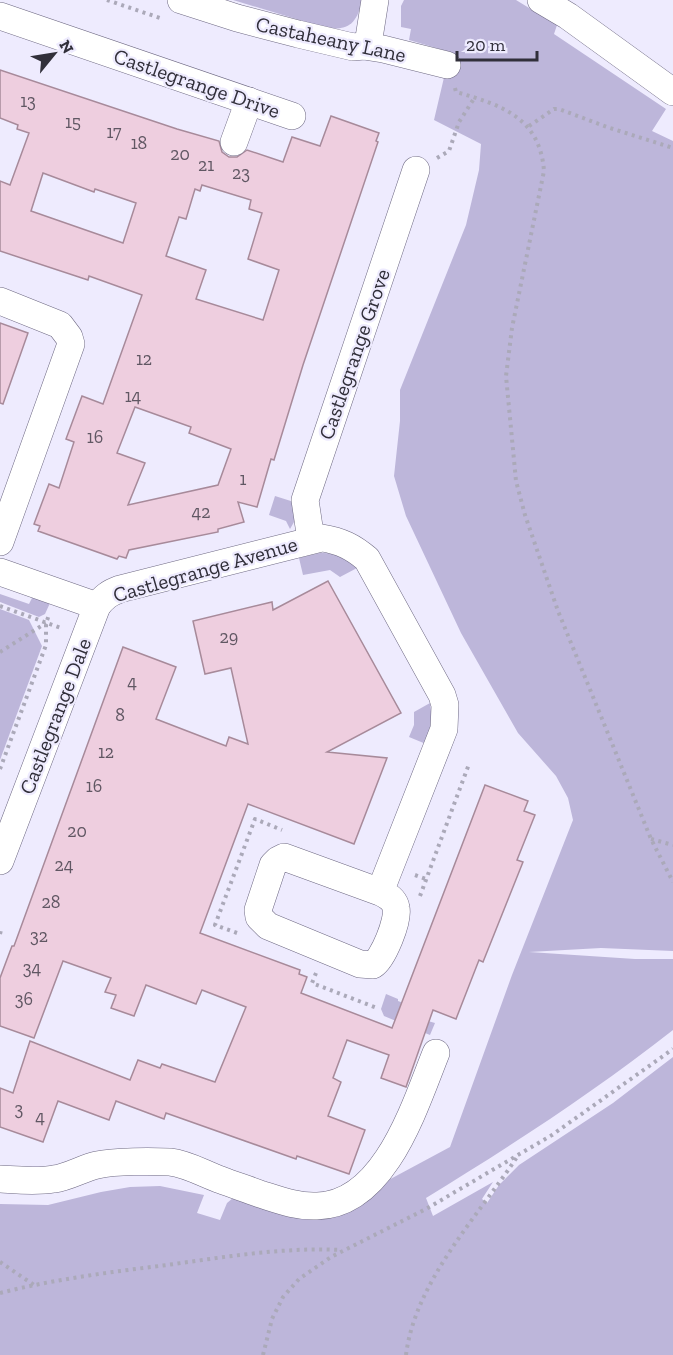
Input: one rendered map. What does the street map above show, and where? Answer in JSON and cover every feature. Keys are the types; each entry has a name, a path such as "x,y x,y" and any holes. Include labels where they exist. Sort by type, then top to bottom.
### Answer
{"street":[{"name":"Castaheany Lane","path":"182,0 237,18 298,34 447,65"},
{"path":"364,46 369,38 375,0"},
{"path":"541,0 568,16 673,92"},
{"name":"Castlegrange Drive","path":"0,16 292,116"},
{"path":"234,142 249,101"},
{"name":"Castlegrange Grove","path":"311,540 305,500 416,171"},
{"path":"0,301 60,325 71,344 0,542"},
{"name":"Castlegrange Avenue","path":"0,572 97,606 109,593 120,589 322,538 340,541 351,546 367,559 442,695 445,705 445,723 440,745 380,892"},
{"name":"Castlegrange Dale","path":"1,855 97,606"},
{"path":"284,857 380,892 387,895 395,904 396,916 381,957 373,965 360,964 268,926 259,916 258,910 273,865 284,857"},
{"path":"0,1179 35,1181 56,1179 98,1164 155,1162 180,1164 220,1186 296,1205 319,1206 339,1202 355,1194 369,1183 388,1161 415,1105 436,1053"}],"path":[{"path":"447,65 456,92 475,97 514,114 529,126 538,141 543,156 544,171 531,243 522,274 506,376 516,480 525,515 558,611 651,839 673,882"},
{"path":"416,171 449,151 459,122 475,97"},
{"path":"529,126 554,109 559,109 673,148"},
{"path":"0,769 46,645 46,623 58,592"},
{"path":"0,606 64,629"},
{"path":"0,652 46,623"},
{"path":"417,901 469,764"},
{"path":"246,937 215,925 255,819 287,832"},
{"path":"651,839 673,845"},
{"path":"390,866 426,879"},
{"path":"320,964 312,983 377,1008"},
{"path":"263,1355 272,1319 283,1297 299,1279 344,1250 435,1204 552,1135 673,1048"},
{"path":"405,1354 411,1332 431,1284 446,1258 519,1154"},
{"path":"0,1293 109,1273 268,1252 344,1250"},
{"path":"0,1262 35,1285"}],"shaded area":[{"path":"233,0 363,0 358,14 351,23 334,29"},
{"path":"404,0 516,0 557,25 554,34 666,109 652,131 673,141 673,951 601,948 529,952 635,959 673,959 673,1030 552,1118 426,1198 433,1216 493,1182 482,1199 487,1203 499,1185 519,1165 613,1103 673,1057 673,1355 0,1355 0,1204 48,1205 130,1187 160,1186 204,1195 197,1213 220,1220 227,1203 233,1198 370,1190 450,1147 512,975 573,820 568,798 556,776 518,733 461,633 406,516 394,476 400,421 400,390 466,225 479,170 481,144 434,120 450,52 409,40 411,29 401,27 401,6"},
{"path":"275,496 294,502 294,522 290,529 286,521 269,515"},
{"path":"320,553 340,556 357,568 340,577 330,570 303,575 299,558"},
{"path":"0,594 29,604 33,596 50,603 45,614 39,617 0,602"},
{"path":"0,609 29,620 42,646 0,760"},
{"path":"430,703 432,720 426,744 409,737 414,725 414,712"},
{"path":"386,994 431,1013 428,1021 435,1023 430,1035 384,1016 381,1009"}],"building":[{"path":"0,70 219,141 222,152 229,157 237,157 247,150 283,162 292,137 320,146 331,116 379,133 376,141 378,142 303,365 274,460 271,459 257,507 238,502 244,522 218,529 218,532 129,550 126,558 119,556 117,559 38,531 40,526 34,524 49,484 59,488 74,442 66,439 82,396 103,404 142,295 89,276 88,280 0,251 0,181 10,185 29,133 17,129 18,125 0,118","holes":["43,173 94,192 95,189 136,203 123,243 31,211","202,185 251,200 249,209 262,213 248,259 279,270 263,320 196,299 206,270 166,256 179,217 186,219 195,189 200,191","135,407 191,427 189,433 231,449 218,485 128,505 145,463 117,453"]},
{"path":"0,323 28,333 3,404 0,403"},
{"path":"328,581 401,713 327,752 387,758 354,844 248,804 200,933 300,970 299,974 307,977 301,993 392,1028 485,785 528,801 524,811 535,815 517,860 523,862 483,962 479,960 456,1019 433,1010 406,1087 381,1078 389,1055 347,1040 333,1078 341,1082 328,1116 365,1130 349,1174 297,1156 296,1159 166,1113 164,1119 116,1101 109,1120 58,1101 43,1142 0,1127 0,1088 13,1093 30,1041 130,1080 138,1060 160,1068 162,1064 215,1082 246,1007 202,990 196,1004 146,985 134,1016 111,1008 116,995 105,992 111,978 63,961 34,1038 0,1026 0,978 12,946 14,946 123,647 176,667 156,719 226,746 229,737 248,744 231,668 205,674 193,621 272,602 273,610"}]}
